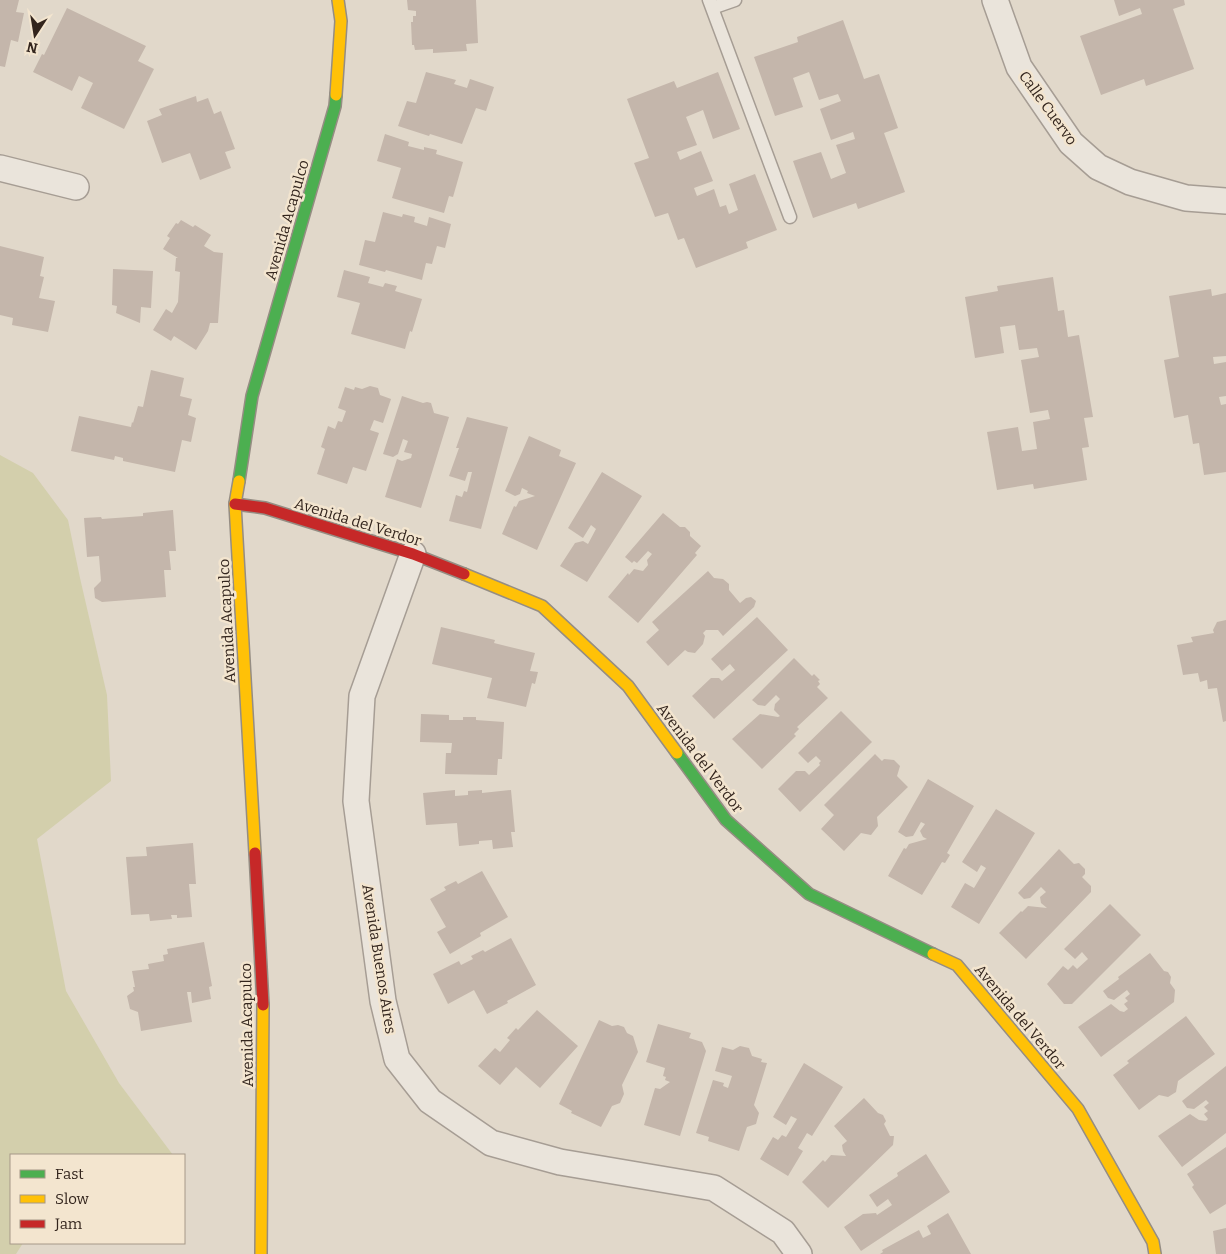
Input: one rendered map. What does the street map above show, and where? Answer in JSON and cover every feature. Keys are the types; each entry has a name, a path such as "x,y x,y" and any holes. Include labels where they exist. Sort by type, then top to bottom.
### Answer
{"street":[{"name":"Avenida Acapulco","path":"261,1254 264,1015 235,504 252,396 335,106 341,21 338,0"},
{"name":"Calle Cuervo","path":"994,0 1018,67 1071,143 1098,167 1130,182 1186,198 1226,201"},
{"path":"0,168 76,187"},
{"name":"Avenida del Verdor","path":"235,504 265,508 413,554 542,606 628,686 726,820 809,894 957,966 1078,1109 1153,1242 1156,1254"},
{"name":"Avenida Buenos Aires","path":"413,554 362,696 356,801 383,1001 397,1059 430,1101 491,1143 560,1162 714,1188 783,1232 799,1254"}],"lane":[{"path":"735,0 711,4 790,217"}],"shaded area":[{"path":"0,455 33,473 68,520 107,695 111,781 37,839 66,991 119,1083 172,1154 10,1154 10,1244 22,1244 16,1254 0,1254"}],"building":[{"path":"0,0 19,0 16,12 24,13 18,42 11,40 5,67 0,66"},
{"path":"407,0 476,0 478,43 466,44 467,51 433,53 433,49 415,50 414,45 412,45 411,22 413,22 413,16 416,16 416,11 408,10"},
{"path":"1114,0 1184,0 1185,5 1173,9 1194,69 1146,86 1144,79 1101,95 1080,36 1142,14 1140,8 1119,16"},
{"path":"67,8 146,46 138,61 154,69 124,129 81,108 93,83 79,76 72,91 33,72 42,54 44,55"},
{"path":"843,20 864,79 879,74 898,128 884,133 905,192 858,209 856,203 813,218 793,161 821,152 831,179 846,173 836,145 855,139 853,132 831,140 820,109 841,101 838,94 819,100 809,72 793,78 803,107 775,116 754,57 798,42 797,37"},
{"path":"426,72 456,80 454,84 467,88 470,79 494,87 486,111 476,108 462,144 398,126 407,101 416,103"},
{"path":"718,72 740,129 713,139 703,110 686,117 697,145 677,152 680,160 701,151 713,181 694,188 697,196 714,189 720,207 726,205 729,214 738,210 729,184 755,174 777,230 746,242 748,248 696,268 684,238 678,240 668,213 655,217 634,163 649,158 627,99 674,81 677,88"},
{"path":"196,96 197,102 208,98 214,114 221,111 235,149 225,152 231,168 200,180 190,153 162,163 147,121 162,115 159,109"},
{"path":"385,134 409,142 408,146 424,150 424,147 437,150 436,154 463,162 453,197 449,196 444,213 392,198 401,168 377,161"},
{"path":"383,212 402,217 403,214 415,217 414,222 427,226 429,217 451,224 445,248 437,246 432,264 426,263 422,280 359,265 365,240 375,242"},
{"path":"181,220 193,227 195,225 211,235 204,246 214,252 223,253 218,323 210,323 208,331 196,350 174,336 171,341 153,330 166,309 172,313 178,302 180,272 175,271 176,258 178,258 163,249 170,238 167,236 176,223 178,224"},
{"path":"0,246 44,257 40,276 44,277 39,298 55,301 48,332 12,325 13,318 0,315"},
{"path":"113,269 153,271 151,308 141,307 140,323 116,313 117,306 112,305"},
{"path":"344,270 370,277 368,283 383,287 385,283 397,286 395,291 422,299 405,349 351,334 360,303 337,297"},
{"path":"1053,277 1058,311 1064,310 1068,337 1079,335 1093,417 1084,418 1089,447 1082,448 1087,480 1034,489 1033,484 997,490 987,432 1018,427 1022,451 1037,449 1033,422 1050,419 1048,410 1030,413 1021,360 1039,357 1037,348 1019,350 1015,325 1000,327 1004,353 975,358 965,297 998,291 997,286"},
{"path":"1211,289 1212,296 1226,293 1226,356 1213,357 1214,364 1226,362 1226,396 1219,397 1221,405 1226,404 1226,472 1204,475 1199,443 1193,444 1188,415 1174,418 1164,360 1179,357 1169,296"},
{"path":"151,370 184,378 180,396 192,399 188,415 196,418 191,442 182,440 175,472 123,461 123,458 115,456 114,460 71,451 79,416 131,427 138,406 143,407"},
{"path":"370,386 378,388 380,395 391,399 383,423 374,420 370,430 379,433 366,471 353,467 347,484 317,474 325,449 321,447 328,426 335,429 338,421 342,422 346,411 338,408 345,387 354,390 355,387 362,389"},
{"path":"402,396 423,403 431,403 434,413 449,417 421,508 385,497 397,459 402,461 411,458 412,454 404,452 408,441 403,439 398,454 393,457 383,454"},
{"path":"467,417 508,427 481,529 449,521 456,495 462,497 464,491 467,492 472,472 468,472 465,481 449,476"},
{"path":"529,436 561,450 559,456 576,463 537,550 502,534 514,506 516,507 519,501 535,496 527,493 528,491 522,488 520,494 515,496 505,491"},
{"path":"602,472 642,496 587,582 560,566 575,543 583,541 588,544 596,529 591,525 583,538 568,528"},
{"path":"173,510 176,551 169,551 171,570 164,570 166,597 102,602 95,598 94,588 101,581 99,556 87,557 84,518 101,517 102,519 143,516 143,513"},
{"path":"663,513 680,527 685,527 690,532 690,536 701,546 695,553 697,555 638,623 608,597 628,573 629,575 634,569 643,571 648,565 647,560 652,554 648,551 637,563 634,561 632,563 625,557"},
{"path":"708,571 714,578 723,579 729,584 729,590 740,603 746,598 751,597 756,601 754,607 723,636 718,630 706,630 703,633 705,636 703,644 695,653 685,650 668,666 646,642 659,630 652,622"},
{"path":"757,617 788,650 714,719 692,696 711,678 719,678 722,681 735,670 730,664 722,671 711,659"},
{"path":"1226,620 1226,721 1223,722 1217,688 1208,689 1207,680 1200,682 1198,673 1183,675 1177,645 1193,642 1191,637 1214,633 1213,630 1217,622"},
{"path":"441,627 495,640 494,643 535,653 530,671 538,672 535,684 532,683 526,707 487,698 492,678 432,664"},
{"path":"794,658 812,676 814,674 820,680 818,681 820,684 817,687 828,698 797,727 799,729 794,734 796,736 762,769 732,739 760,714 780,716 774,710 775,704 780,699 776,695 765,706 758,705 752,700"},
{"path":"841,711 872,742 800,812 778,789 796,771 805,771 809,775 820,765 821,761 816,756 808,763 798,753"},
{"path":"421,714 449,715 449,720 463,720 463,717 476,717 476,720 504,722 502,759 498,759 497,775 445,774 446,753 451,753 452,743 420,742"},
{"path":"875,754 882,761 884,759 894,760 900,766 897,776 908,787 877,817 878,826 871,835 861,833 844,851 821,829 834,815 824,805"},
{"path":"928,779 974,806 947,853 950,855 945,863 942,862 922,895 888,876 904,848 906,849 909,844 927,839 923,837 920,831 925,824 921,822 913,836 906,837 898,832"},
{"path":"455,790 455,796 468,795 468,791 482,790 482,793 511,790 515,832 511,832 513,847 493,849 492,840 479,841 479,844 459,846 457,823 426,825 423,793"},
{"path":"996,809 1035,833 979,924 951,907 965,883 974,888 986,868 981,865 977,872 962,862"},
{"path":"193,843 196,884 189,884 192,917 177,918 177,915 171,915 172,919 150,921 149,914 131,915 126,857 147,856 146,847"},
{"path":"1059,849 1074,864 1079,863 1085,869 1085,874 1082,877 1091,886 1091,892 1026,959 999,933 1028,906 1047,908 1041,903 1040,897 1046,892 1041,887 1030,898 1024,899 1018,893"},
{"path":"482,871 508,917 480,933 481,936 450,954 437,932 446,927 430,899 446,890 444,887 456,881 458,884"},
{"path":"1110,904 1141,935 1072,1004 1064,1004 1047,984 1063,966 1068,970 1073,965 1077,969 1088,959 1082,952 1075,959 1064,949"},
{"path":"511,938 536,985 487,1014 474,990 448,1004 433,974 459,961 461,965 473,959 471,956 483,950 485,952"},
{"path":"204,942 212,986 209,987 211,999 192,1003 191,992 187,992 192,1022 141,1031 138,1012 130,1009 127,996 134,991 133,987 135,987 132,971 149,969 148,964 164,961 163,955 168,954 167,949"},
{"path":"1150,953 1171,977 1170,983 1175,990 1174,1002 1101,1057 1078,1027 1111,1004 1120,1011 1124,1012 1128,1009 1124,1004 1128,1001 1125,998 1130,994 1127,990 1114,1000 1108,998 1103,991"},
{"path":"537,1010 578,1046 540,1088 516,1067 500,1085 478,1066 495,1048 500,1052 510,1040 507,1038 516,1028 518,1030"},
{"path":"1186,1016 1215,1054 1178,1081 1176,1092 1168,1097 1159,1095 1139,1110 1113,1075 1129,1063 1127,1061"},
{"path":"599,1020 612,1026 624,1027 627,1033 633,1036 638,1052 622,1085 624,1094 620,1103 612,1106 601,1127 571,1113 572,1111 559,1104"},
{"path":"658,1024 691,1033 689,1038 702,1042 706,1051 680,1136 644,1125 655,1088 660,1089 670,1082 665,1080 666,1077 663,1076 665,1068 646,1062"},
{"path":"740,1046 749,1048 752,1056 762,1059 761,1062 767,1063 754,1105 759,1113 756,1124 747,1127 739,1151 708,1141 709,1137 696,1133 713,1080 724,1083 723,1086 728,1088 732,1076 715,1071 722,1047 733,1050"},
{"path":"804,1063 843,1087 812,1136 807,1133 798,1148 803,1151 788,1176 760,1159 773,1137 778,1140 782,1135 786,1137 797,1119 791,1116 786,1125 773,1117"},
{"path":"1226,1066 1226,1133 1182,1167 1158,1136 1190,1114 1199,1120 1206,1121 1208,1119 1204,1114 1208,1111 1204,1107 1209,1103 1206,1100 1194,1109 1187,1108 1182,1101"},
{"path":"864,1098 878,1113 883,1115 886,1121 884,1124 890,1136 894,1136 893,1145 828,1208 802,1182 823,1160 825,1162 831,1155 846,1156 842,1145 847,1141 834,1126"},
{"path":"1226,1147 1226,1204 1210,1214 1192,1187 1194,1185 1187,1174"},
{"path":"926,1154 950,1192 861,1251 844,1227 863,1214 876,1213 877,1215 892,1205 888,1199 877,1207 869,1195 898,1176 897,1173"},
{"path":"948,1213 971,1254 880,1254 883,1252 882,1250 919,1230 923,1238 931,1234 927,1226"},
{"path":"1226,1228 1226,1254 1216,1254 1213,1231"}],"traffic: fast":[{"path":"239,481 252,396 335,106 336,95"},
{"path":"677,753 726,820 809,894 933,954"}],"traffic: slow":[{"path":"336,95 341,21 338,0"},
{"path":"239,481 235,504 255,853"},
{"path":"464,574 542,606 628,686 677,753"},
{"path":"933,954 957,965 1078,1109 1153,1242 1155,1254"},
{"path":"261,1254 263,1005"}],"traffic: jam":[{"path":"235,504 265,508 413,554 464,574"},
{"path":"255,853 263,1005"}]}
